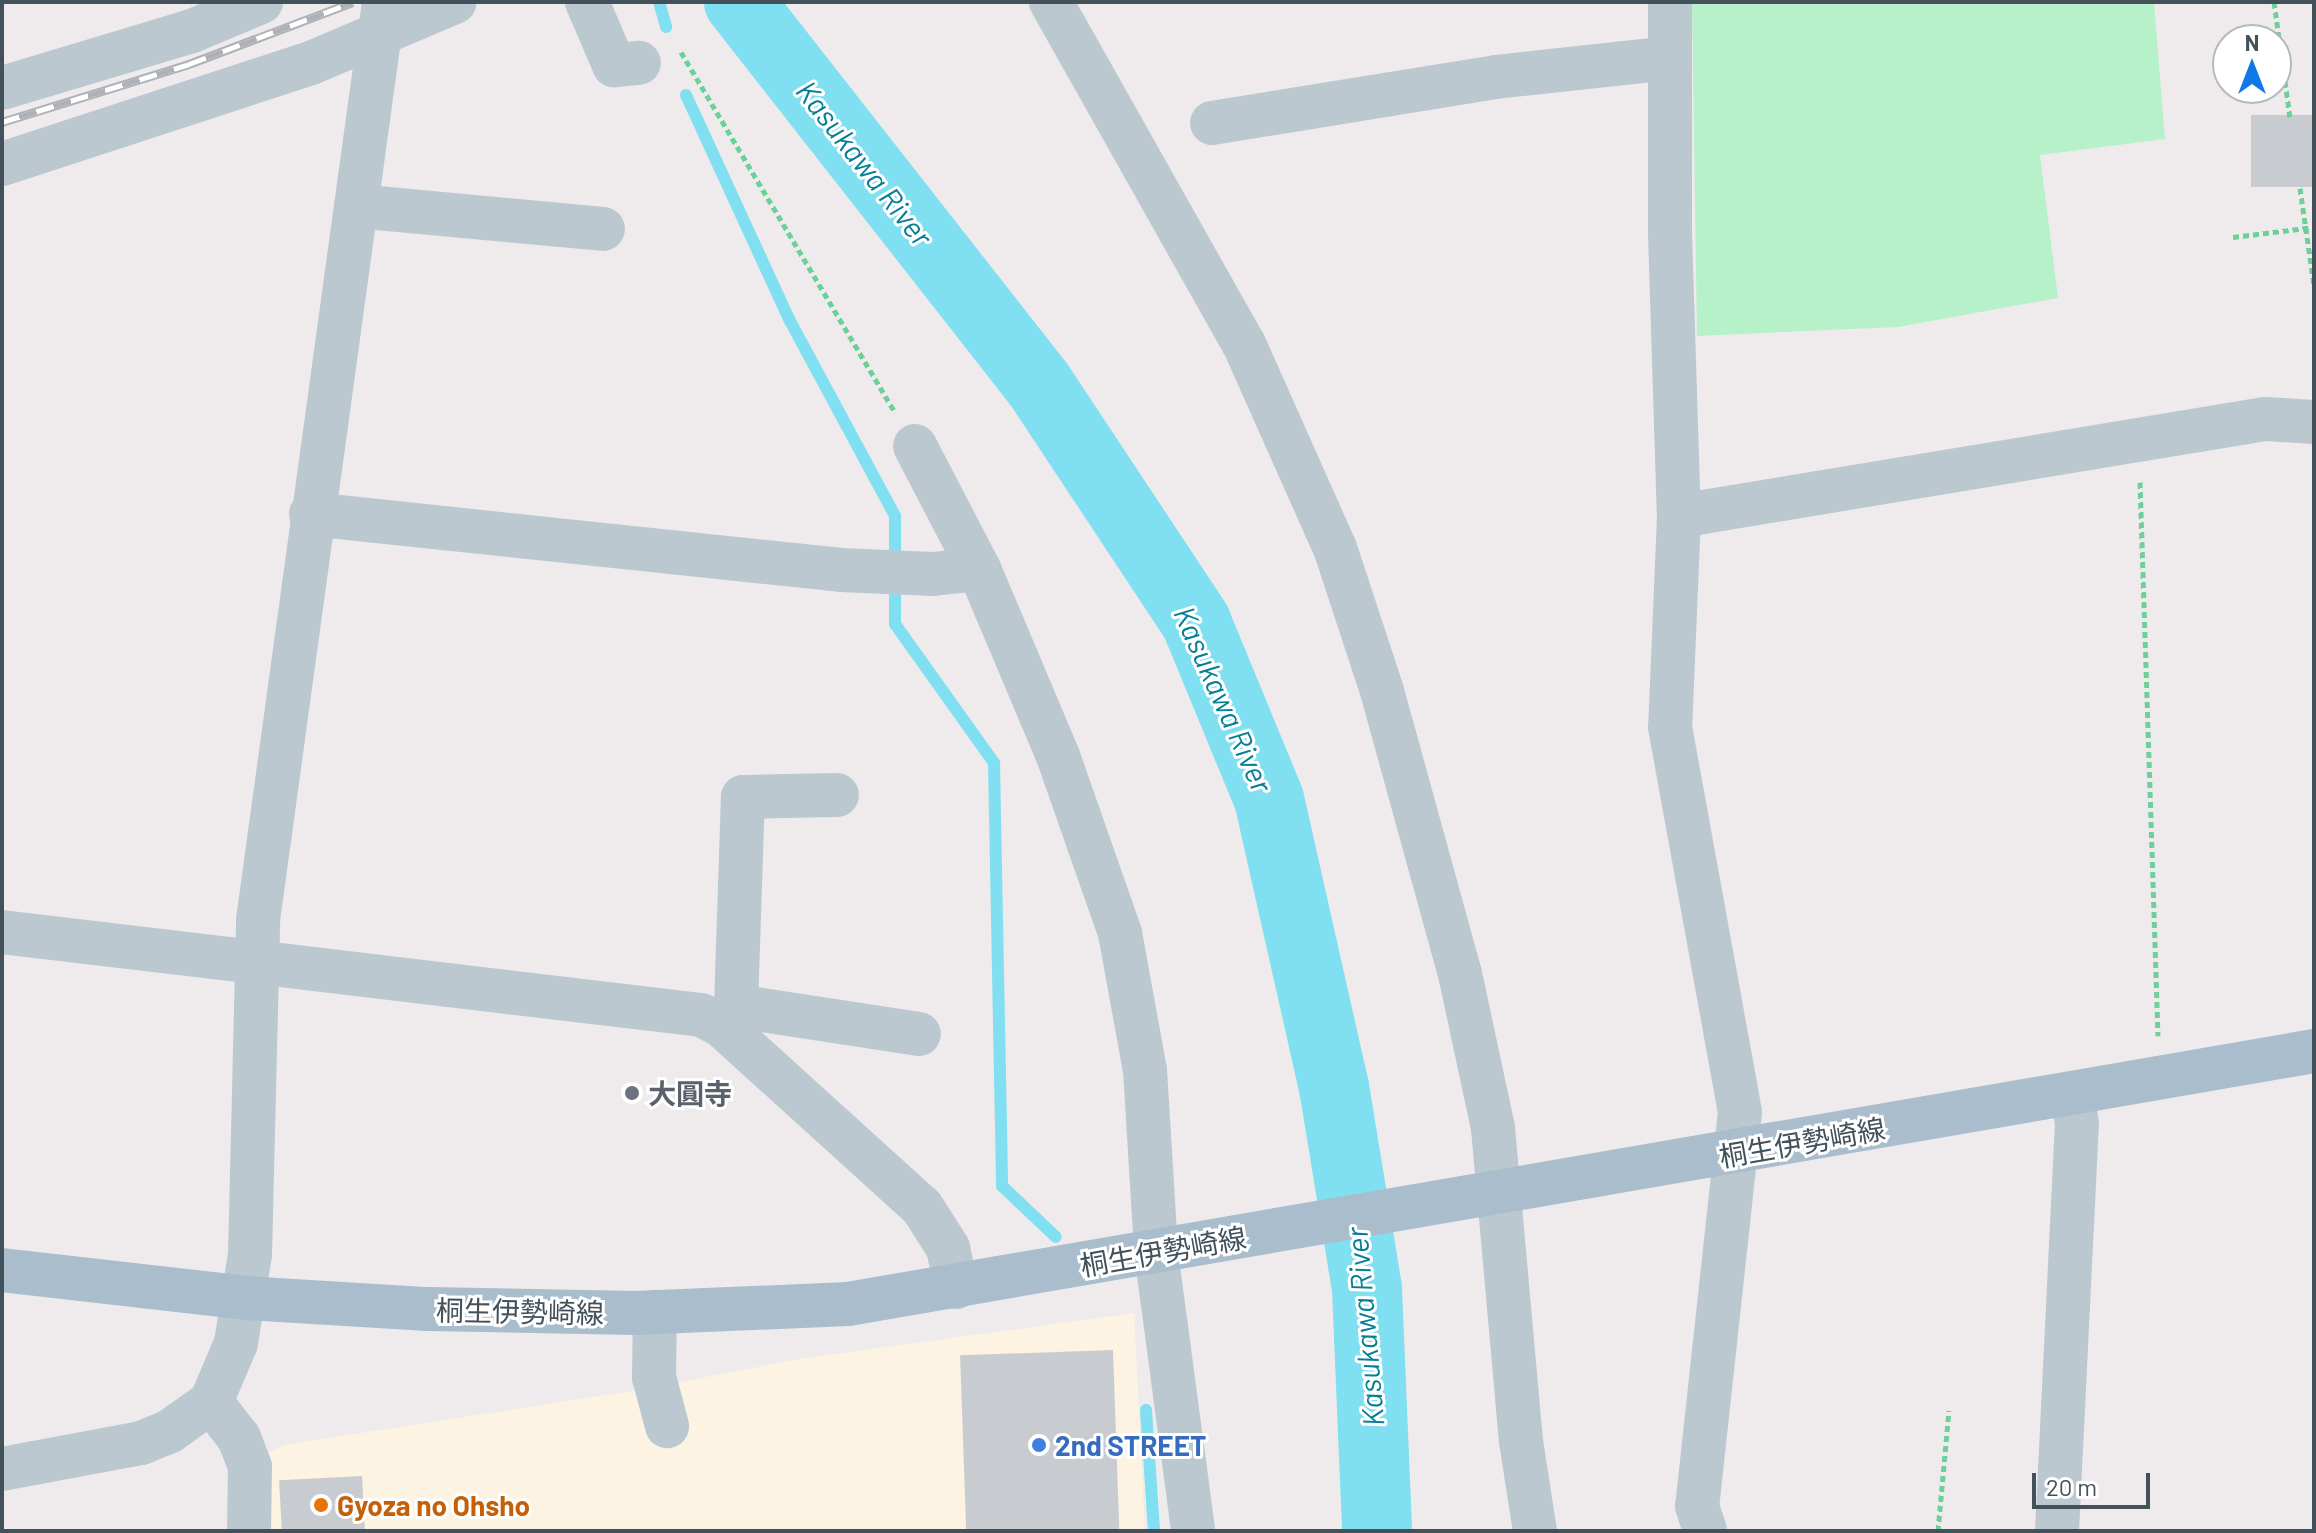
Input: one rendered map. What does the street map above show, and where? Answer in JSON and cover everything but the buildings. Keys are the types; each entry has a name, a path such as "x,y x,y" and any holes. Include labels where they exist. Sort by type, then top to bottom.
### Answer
{"main road":[{"name":"桐生伊勢崎線","path":"2,1270 246,1298 428,1309 655,1312 848,1304 1739,1153 2314,1051"}],"street":[{"path":"2,88 192,31 261,2"},
{"path":"2,164 382,18 455,2"},
{"path":"587,2 614,65 639,63"},
{"path":"1051,2 1244,344 1335,548 1382,691 1460,974 1495,1195 1535,1531"},
{"path":"1670,2 1679,516 1670,727 1740,1112 1739,1153 1697,1506 1705,1531"},
{"path":"2,1469 141,1443 193,1418 211,1402 227,1374 246,1298 255,961 311,514 382,18"},
{"path":"1212,123 1495,77 1669,58"},
{"path":"356,206 603,229"},
{"path":"1679,516 2265,419 2314,422"},
{"path":"915,446 979,569 1058,756 1120,933 1145,1070 1193,1531"},
{"path":"311,514 841,570 933,574 979,569"},
{"path":"837,795 743,797 729,1016 922,1207 948,1248 956,1287"},
{"path":"2,932 729,1016 919,1034"},
{"path":"2057,1531 2077,1124 2072,1094"},
{"path":"655,1312 654,1377 667,1426"},
{"path":"211,1402 239,1438 250,1467 249,1531"}],"path":[{"path":"2274,2 2290,118"},
{"path":"639,63 665,50 679,50 693,66 915,446"},
{"path":"2300,188 2314,285"},
{"path":"2233,237 2314,227"},
{"path":"2136,442 2158,1039"},
{"path":"1938,1531 1949,1410"}],"shaded area":[{"path":"1134,1313 1145,1531 268,1531 269,1453 283,1445 632,1391 806,1358"}],"green space":[{"path":"1692,2 2154,2 2165,139 2040,155 2058,298 1898,327 1697,336"}],"waterway":[{"path":"659,2 666,27"},
{"name":"Kasukawa River","path":"739,2 1038,383 1196,622 1269,799 1334,1087 1367,1289 1377,1531"},
{"path":"686,95 789,319 895,516 895,624 994,763 1002,1186 1056,1237"},
{"path":"1146,1410 1154,1531"}],"railway":[{"path":"2,122 189,64 353,2"}],"place":[{"name":"大圓寺","path":"632,1093"},
{"name":"2nd STREET","path":"1039,1445"},
{"name":"Gyoza no Ohsho","path":"321,1505"}]}
